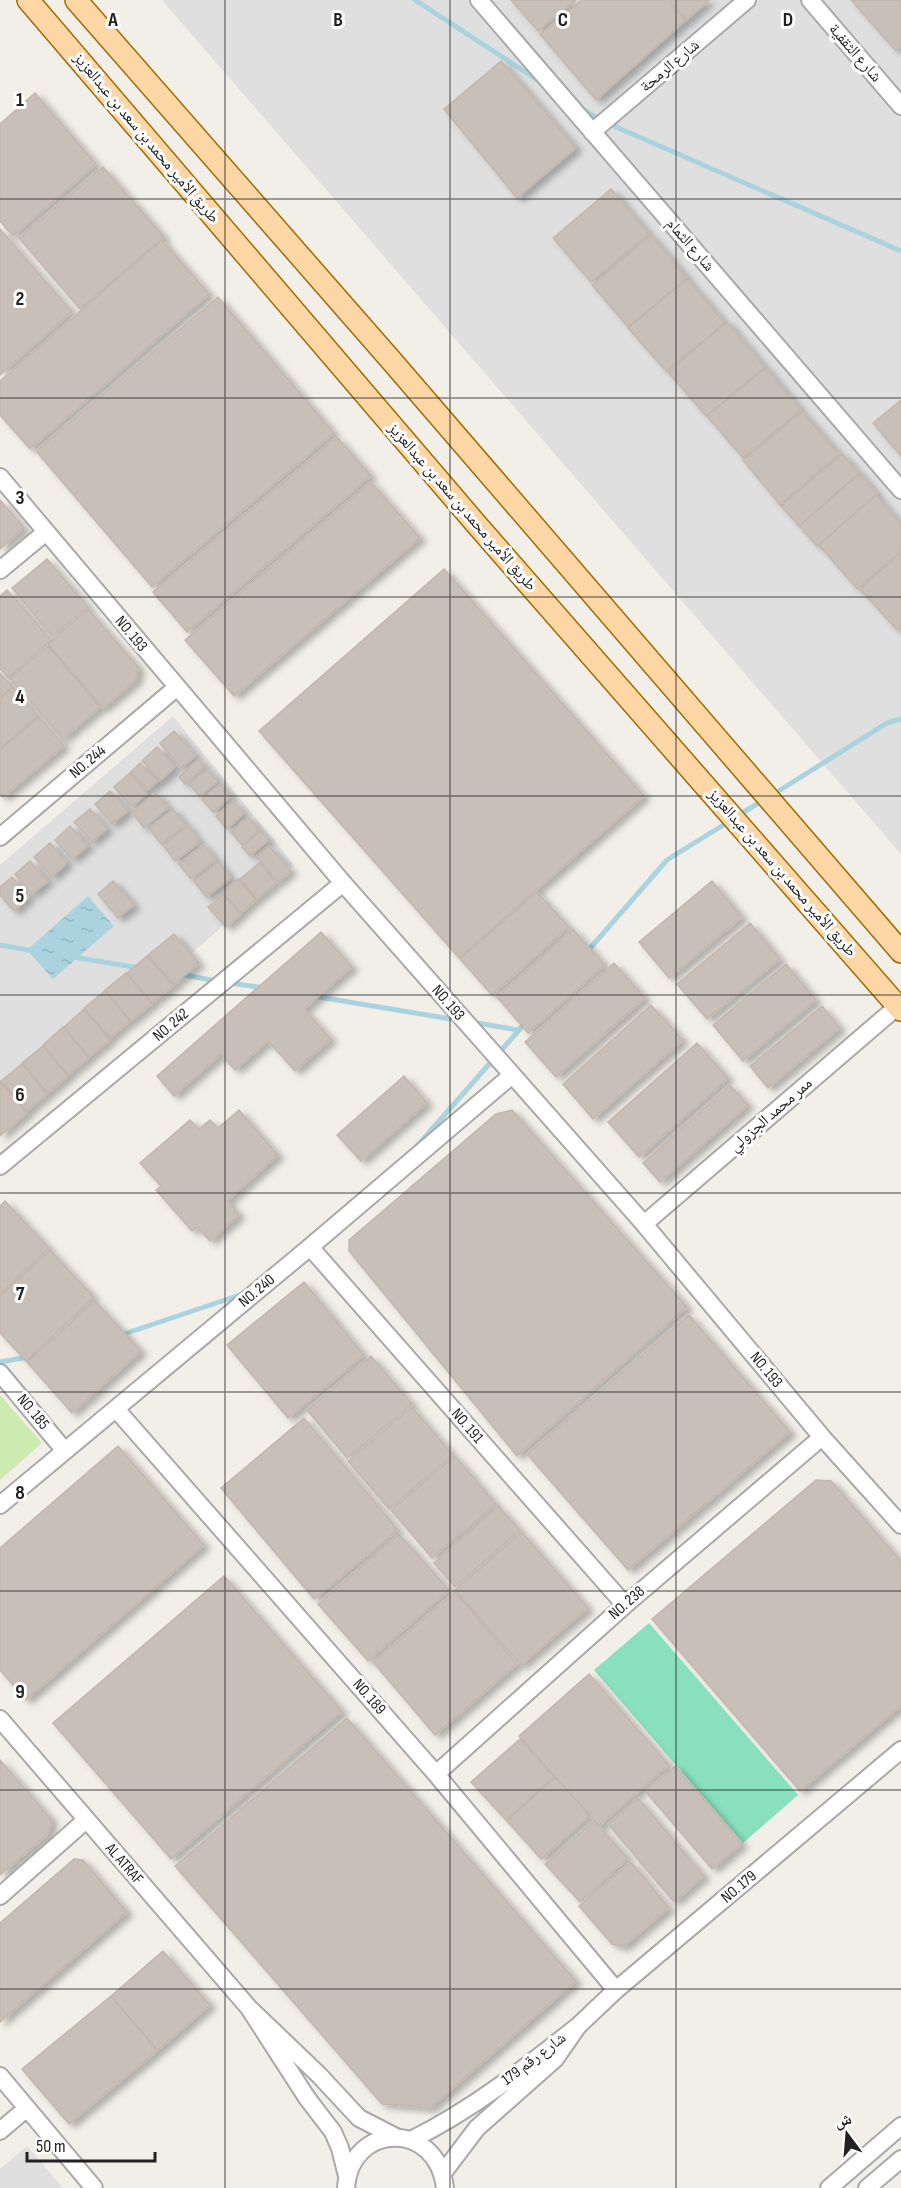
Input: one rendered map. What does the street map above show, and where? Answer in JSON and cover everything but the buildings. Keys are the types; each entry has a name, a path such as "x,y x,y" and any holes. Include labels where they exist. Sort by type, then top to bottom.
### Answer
{"main road":[{"name":"طريق الأمير محمد بن سعد بن عبدالعزيز","path":"28,0 477,525 899,1008"},
{"path":"76,0 901,952"}],"street":[{"name":"شارع الثمام","path":"479,0 900,487"},
{"name":"شارع الرمحة","path":"592,132 747,0"},
{"name":"شارع الثقفية","path":"810,0 901,106"},
{"name":"NO. 193","path":"0,477 343,883 644,1224 822,1437 901,1525"},
{"path":"0,570 46,532"},
{"name":"NO. 244","path":"0,837 176,688"},
{"name":"NO. 242","path":"0,1166 343,883"},
{"name":"ممر محمد الجزولي","path":"644,1224 899,1008"},
{"name":"NO. 240","path":"0,1505 310,1247 512,1075"},
{"name":"NO. 191","path":"310,1247 625,1605"},
{"name":"NO. 185","path":"0,1373 65,1450"},
{"name":"NO. 189","path":"116,1409 436,1774 616,1990"},
{"name":"NO. 238","path":"436,1774 625,1605 822,1437"},
{"name":"AL ATRAF","path":"0,1719 249,2008 360,2118 425,2147 436,2159 444,2181"},
{"name":"NO. 179","path":"578,2026 616,1990 901,1750"},
{"path":"0,1896 86,1820"},
{"name":"AL ATRAF","path":"249,2008 307,2098 333,2132 340,2148 347,2182"},
{"name":"شارع رقم 179","path":"404,2139 444,2124 523,2069 578,2026"},
{"name":"شارع رقم 179","path":"444,2181 477,2128 555,2059 578,2026"},
{"path":"0,2076 94,2188"},
{"path":"0,2131 27,2108"},
{"path":"829,2188 901,2126"},
{"name":"AL ATRAF","path":"347,2182 353,2161 364,2148 379,2140 404,2139"},
{"path":"867,2188 901,2159"}],"shaded area":[{"path":"162,0 901,0 901,854"},
{"path":"173,716 294,865 0,1118 0,865"},
{"path":"27,2146 63,2188 0,2188 0,2169"}],"green space":[{"path":"0,1395 42,1443 0,1480"},
{"path":"649,1623 798,1795 743,1843 594,1670"}],"water":[{"path":"88,896 114,926 53,979 27,950"}],"waterway":[{"path":"415,0 539,81"},
{"path":"580,107 600,120 901,251"},
{"path":"777,792 887,723 901,719"},
{"path":"742,813 759,803"},
{"path":"586,953 667,860 725,824"},
{"path":"0,945 34,951"},
{"path":"73,957 140,968"},
{"path":"179,974 217,981"},
{"path":"230,983 265,988"},
{"path":"313,996 457,1020"},
{"path":"418,1145 527,1021"},
{"path":"472,1022 518,1030"},
{"path":"118,1336 243,1294"},
{"path":"0,1362 40,1355"}]}
